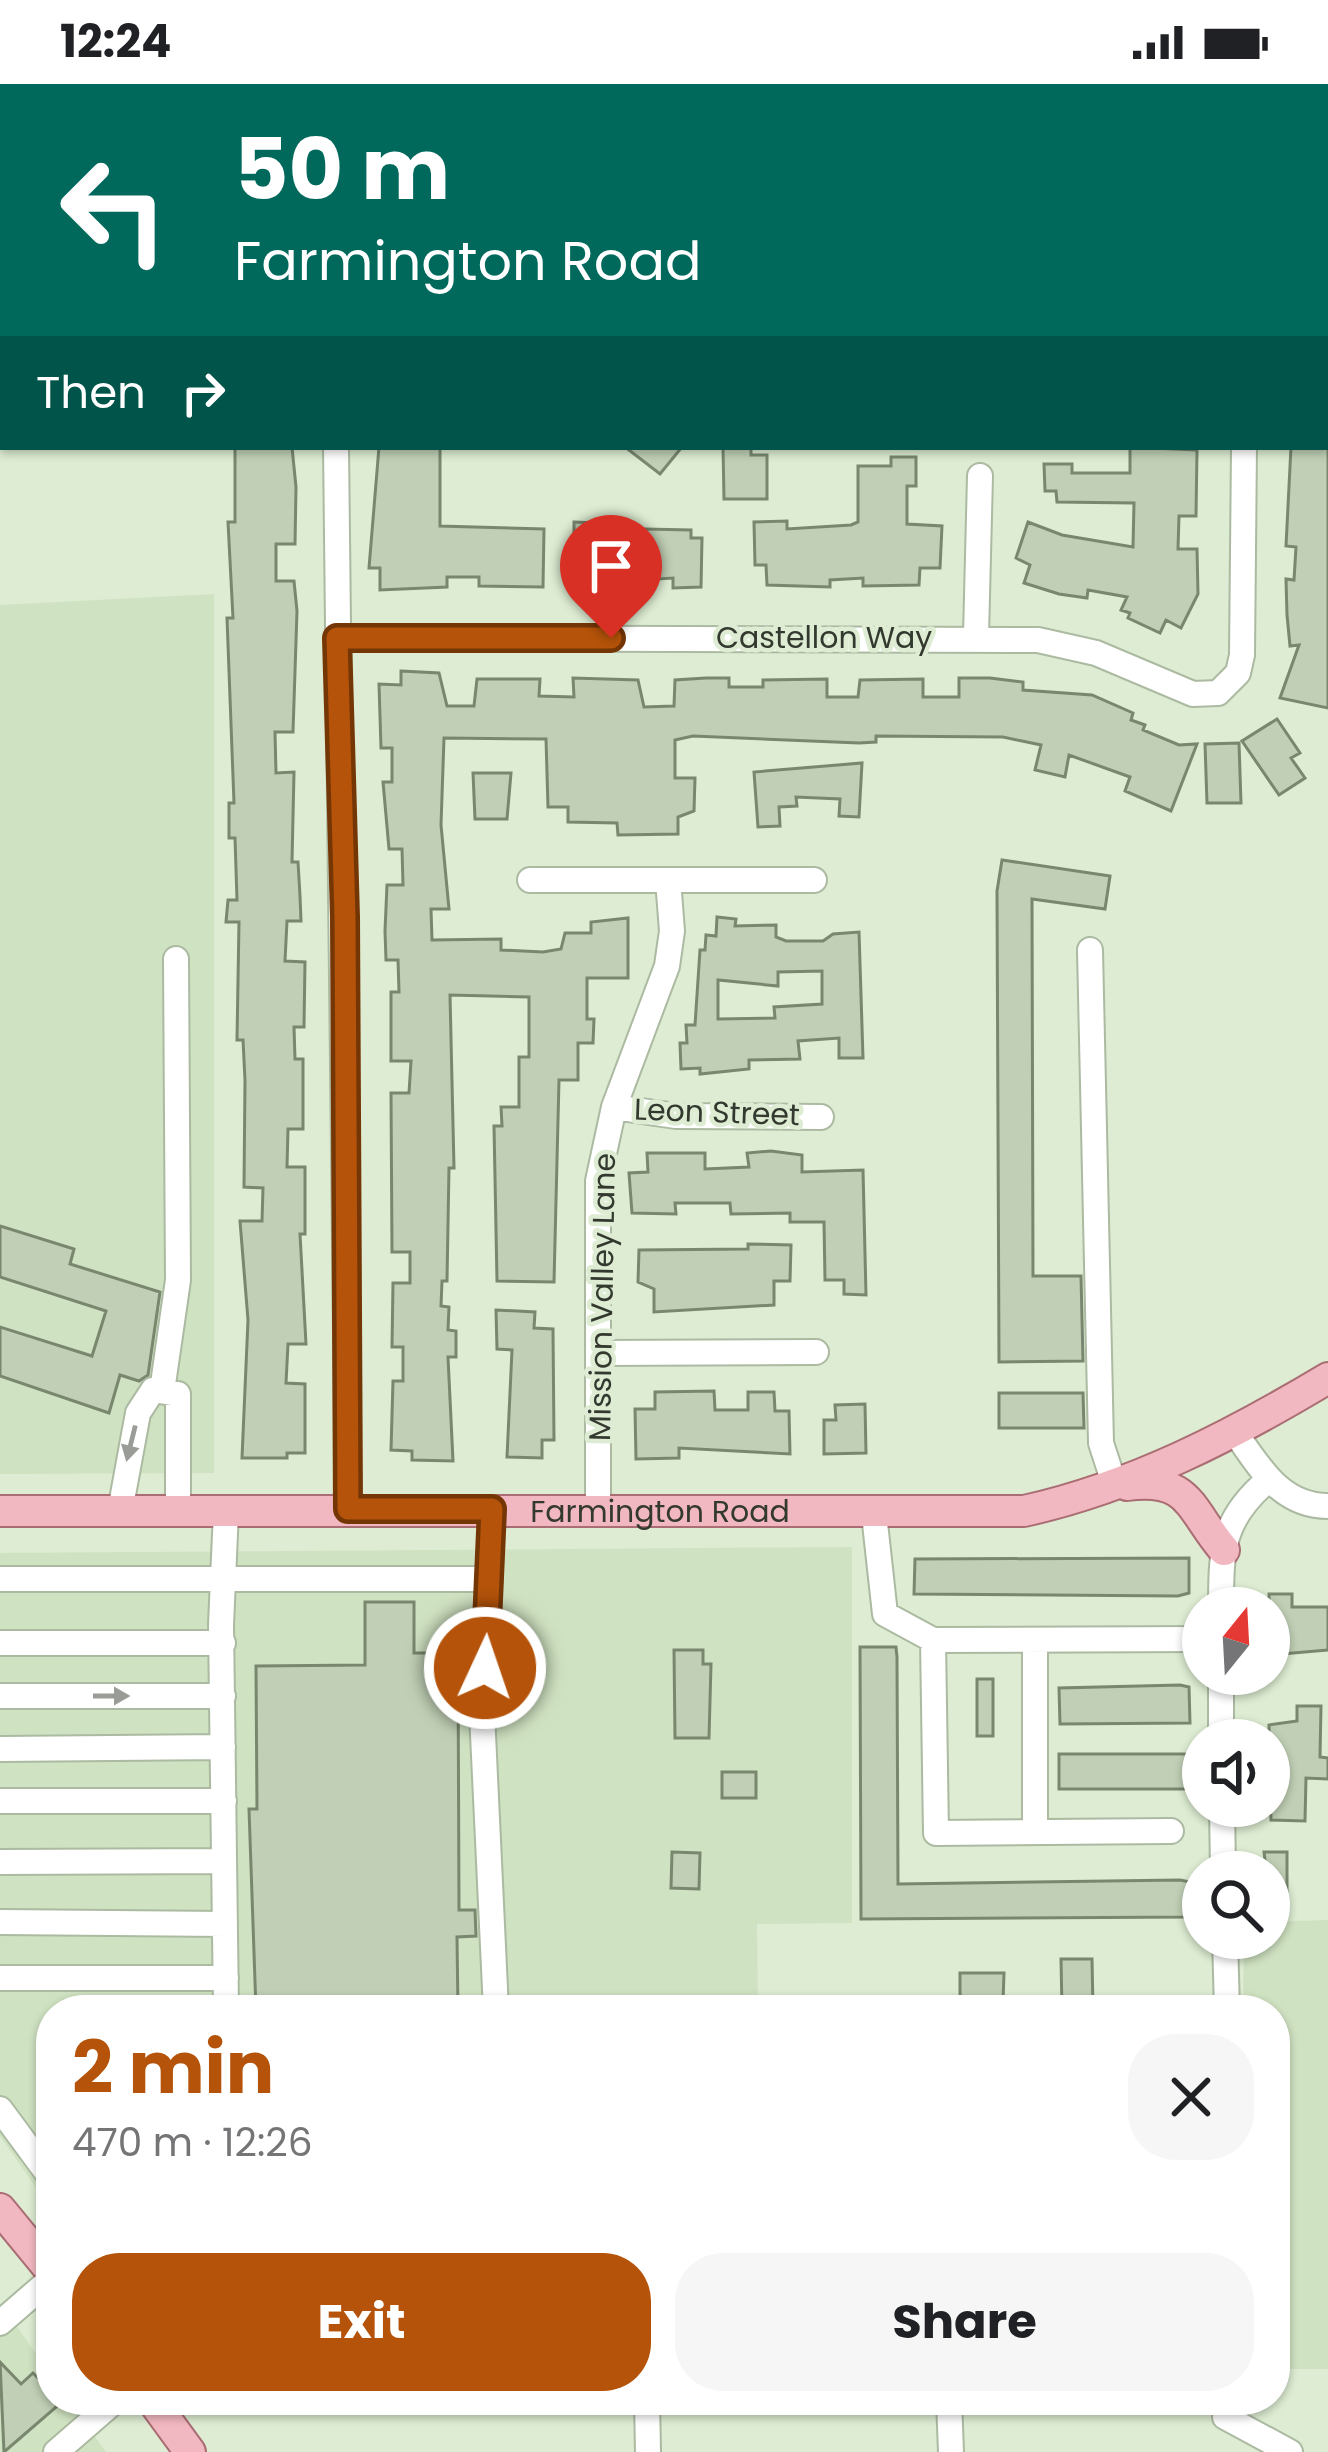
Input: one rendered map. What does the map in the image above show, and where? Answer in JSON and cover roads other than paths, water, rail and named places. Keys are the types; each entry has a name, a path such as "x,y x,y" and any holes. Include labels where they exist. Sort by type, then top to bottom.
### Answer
{"main road":[{"name":"Farmington Road","path":"0,1511 1024,1511 1114,1486 1234,1431 1328,1378"},
{"path":"1114,1486 1153,1481 1177,1489 1191,1499 1224,1550"},
{"path":"0,2209 36,2256"},
{"path":"163,2415 190,2452"}],"street":[{"path":"336,450 345,917 348,1509"},
{"name":"Castellon Way","path":"337,638 976,636 1038,640 1096,652 1192,694 1218,694 1228,687 1242,655 1244,450"},
{"path":"976,636 980,476"},
{"path":"530,880 814,880"},
{"name":"Mission Valley Lane","path":"598,1509 598,1181 614,1107 667,966 672,931 668,880"},
{"path":"1090,950 1101,1443 1114,1486"},
{"path":"162,1391 178,1280 176,958"},
{"name":"Leon Street","path":"614,1107 676,1116 821,1117"},
{"path":"598,1353 816,1352"},
{"path":"120,1511 138,1413 153,1390 178,1394 178,1511"},
{"path":"1234,1431 1268,1480 1295,1500 1328,1506"},
{"path":"1222,1587 1224,1550 1240,1504 1268,1480"},
{"path":"492,1509 482,1713 495,1995"},
{"path":"226,1511 226,1995"},
{"path":"874,1514 885,1614 933,1640 1182,1639"},
{"path":"0,1579 490,1579"},
{"path":"933,1640 936,1833 1172,1831"},
{"path":"1035,1640 1035,1832"},
{"path":"0,1643 223,1642"},
{"path":"0,1696 223,1696"},
{"path":"0,1749 223,1748"},
{"path":"0,1802 224,1801"},
{"path":"0,1862 224,1861"},
{"path":"0,1922 225,1924"},
{"path":"1226,1959 1227,1995"},
{"path":"0,1978 226,1978"},
{"path":"0,2110 36,2158"},
{"path":"0,2323 36,2289"},
{"path":"56,2452 99,2415"},
{"path":"647,2415 648,2452"},
{"path":"950,2415 950,2452"},
{"path":"1234,2415 1290,2452"}]}
